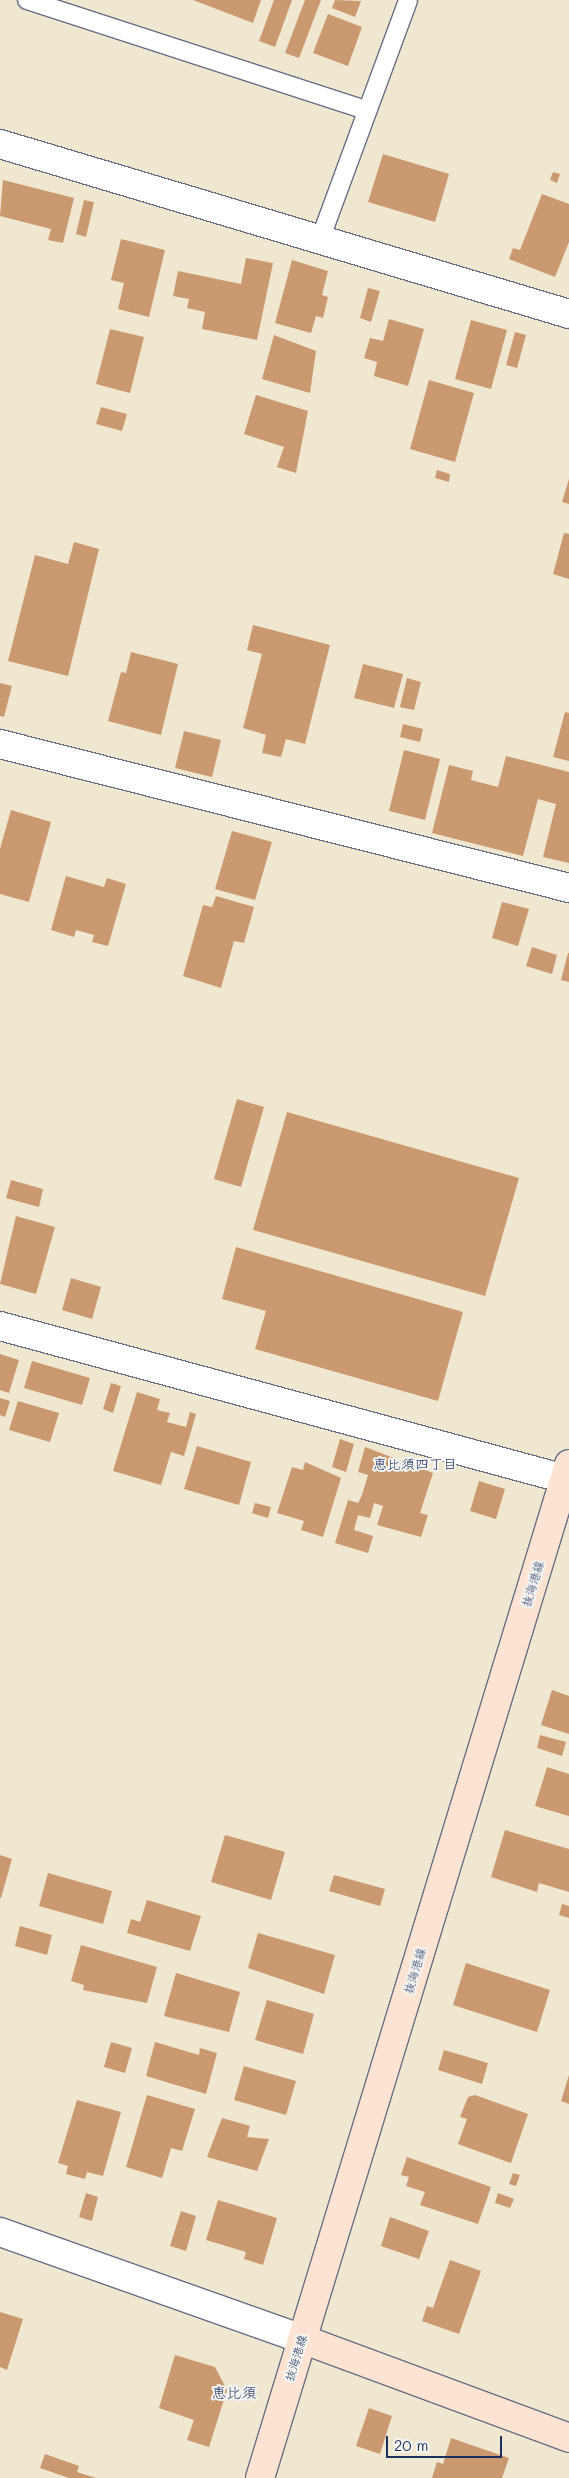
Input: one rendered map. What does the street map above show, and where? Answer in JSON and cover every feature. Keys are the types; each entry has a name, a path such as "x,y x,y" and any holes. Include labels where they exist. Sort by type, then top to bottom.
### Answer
{"main road":[{"name":"抜海港線","path":"260,2478 567,1471"},
{"path":"302,2339 569,2437"}],"street":[{"path":"0,144 321,236 569,314"},
{"path":"0,744 569,888"},
{"path":"0,1326 567,1471"},
{"path":"0,2232 302,2339"}],"lane":[{"path":"27,0 366,110"},
{"path":"321,236 408,0"}],"building":[{"path":"193,0 261,0 253,23"},
{"path":"274,0 292,0 275,47 259,41"},
{"path":"305,0 321,0 299,58 285,53"},
{"path":"335,0 361,1 355,17 332,8"},
{"path":"328,14 362,27 348,66 313,53"},
{"path":"383,154 449,174 435,222 368,202"},
{"path":"553,172 560,174 557,183 550,180"},
{"path":"3,180 74,198 63,243 48,240 51,229 0,216"},
{"path":"542,194 569,204 569,242 555,277 509,259 513,248 520,250"},
{"path":"84,200 94,202 86,237 76,234"},
{"path":"121,239 165,250 149,317 118,309 124,283 111,280"},
{"path":"246,258 273,263 257,340 202,329 205,312 187,308 189,299 173,296 178,271 241,284"},
{"path":"292,260 328,271 322,295 328,297 323,318 316,316 311,333 275,323"},
{"path":"368,288 380,291 371,322 360,318"},
{"path":"389,319 424,329 408,386 374,376 377,362 364,358 370,338 383,341"},
{"path":"471,320 507,330 491,389 455,379"},
{"path":"110,329 144,337 130,393 96,384"},
{"path":"515,332 526,335 517,368 506,365"},
{"path":"274,335 316,351 310,393 262,379"},
{"path":"429,380 474,393 455,462 410,449"},
{"path":"256,395 308,411 296,473 277,467 284,447 244,434"},
{"path":"101,407 127,414 122,431 96,424"},
{"path":"437,470 450,474 449,482 435,478"},
{"path":"569,479 569,504 562,502"},
{"path":"564,533 569,534 569,579 553,574"},
{"path":"74,542 99,549 68,676 8,661 35,555 68,564"},
{"path":"253,625 330,645 305,744 286,739 281,757 262,753 266,735 243,728 262,654 247,650"},
{"path":"131,652 178,664 161,735 108,721 121,672 126,673"},
{"path":"363,664 403,674 394,708 354,698"},
{"path":"407,678 421,682 414,710 400,707"},
{"path":"0,683 12,686 4,717 0,716"},
{"path":"565,712 569,713 569,761 553,757"},
{"path":"403,724 423,729 420,742 400,737"},
{"path":"184,731 221,740 212,777 175,768"},
{"path":"404,750 440,759 425,820 389,811"},
{"path":"506,756 569,772 569,863 543,857 556,804 538,799 523,856 432,833 449,765 473,771 471,780 498,787"},
{"path":"11,810 51,822 29,902 0,894 0,849"},
{"path":"232,831 272,842 255,900 215,889"},
{"path":"66,876 104,887 107,878 126,884 108,946 92,942 94,935 76,930 74,937 51,930"},
{"path":"216,896 254,907 244,943 234,941 221,988 183,976 203,905 212,907"},
{"path":"502,902 529,909 518,946 492,938"},
{"path":"532,947 557,955 552,974 526,966"},
{"path":"569,953 569,982 561,980"},
{"path":"237,1099 264,1107 241,1187 214,1179"},
{"path":"287,1112 519,1178 485,1296 253,1230"},
{"path":"11,1180 43,1189 39,1207 6,1198"},
{"path":"16,1216 55,1227 36,1294 0,1284"},
{"path":"236,1247 463,1312 438,1401 255,1349 266,1311 222,1299"},
{"path":"71,1278 101,1287 92,1319 62,1310"},
{"path":"0,1354 19,1360 9,1393 0,1390"},
{"path":"32,1361 90,1378 82,1405 24,1388"},
{"path":"111,1383 121,1386 113,1413 103,1409"},
{"path":"137,1392 160,1399 157,1410 170,1413 167,1422 186,1427 190,1412 196,1414 184,1456 171,1452 161,1485 113,1471"},
{"path":"0,1398 10,1401 5,1417 0,1415"},
{"path":"18,1401 59,1413 50,1442 9,1430"},
{"path":"340,1439 354,1444 346,1472 332,1467"},
{"path":"197,1446 251,1462 239,1505 184,1489"},
{"path":"365,1447 433,1473 420,1513 428,1515 421,1537 377,1525 383,1506 374,1503 370,1518 358,1515 354,1530 373,1536 368,1553 335,1543 348,1500 358,1503 362,1495 368,1475 358,1472"},
{"path":"305,1462 341,1478 323,1537 301,1530 304,1521 277,1513 292,1467 303,1470"},
{"path":"479,1481 505,1489 496,1519 470,1511"},
{"path":"255,1503 271,1507 268,1518 252,1513"},
{"path":"552,1690 569,1696 569,1734 541,1725"},
{"path":"540,1735 566,1742 562,1756 537,1748"},
{"path":"547,1767 569,1774 569,1816 535,1806"},
{"path":"505,1830 569,1849 569,1892 539,1883 537,1892 491,1877"},
{"path":"225,1835 285,1852 271,1900 211,1882"},
{"path":"0,1855 12,1859 1,1898 0,1898"},
{"path":"48,1873 112,1891 103,1924 39,1906"},
{"path":"334,1875 385,1889 380,1906 329,1891"},
{"path":"147,1900 201,1916 190,1951 127,1933 131,1919 140,1922"},
{"path":"562,1904 569,1906 569,1918 559,1915"},
{"path":"20,1926 52,1935 47,1955 15,1946"},
{"path":"258,1933 335,1955 324,1994 248,1968"},
{"path":"81,1945 157,1967 147,2003 83,1990 84,1985 71,1981"},
{"path":"466,1963 550,1990 537,2032 453,2005"},
{"path":"176,1973 240,1992 229,2032 164,2016"},
{"path":"267,2000 314,2014 303,2054 255,2040"},
{"path":"111,2042 132,2048 125,2073 104,2067"},
{"path":"155,2042 199,2055 200,2048 217,2053 206,2094 146,2076"},
{"path":"444,2050 488,2063 482,2084 438,2070"},
{"path":"244,2066 296,2081 286,2115 234,2100"},
{"path":"569,2075 569,2104 561,2101"},
{"path":"147,2095 195,2109 182,2151 171,2148 162,2178 126,2167"},
{"path":"475,2095 528,2114 511,2163 458,2144 467,2119 460,2117 468,2097"},
{"path":"77,2100 121,2112 103,2176 87,2172 85,2179 66,2174 68,2166 58,2163"},
{"path":"222,2118 250,2126 247,2137 269,2139 257,2171 207,2157"},
{"path":"407,2157 491,2187 478,2224 420,2205 425,2192 406,2186 409,2177 401,2175"},
{"path":"513,2173 520,2175 516,2186 509,2184"},
{"path":"86,2193 98,2197 92,2221 79,2217"},
{"path":"498,2193 514,2199 510,2208 495,2203"},
{"path":"218,2200 277,2218 263,2265 244,2259 246,2252 206,2240"},
{"path":"181,2211 196,2216 186,2251 170,2246"},
{"path":"390,2217 429,2231 419,2259 381,2246"},
{"path":"450,2260 481,2271 459,2334 422,2321 427,2306 433,2308"},
{"path":"0,2312 23,2319 7,2370 0,2367"},
{"path":"175,2355 215,2367 227,2390 209,2447 187,2440 194,2420 159,2408"},
{"path":"369,2408 392,2416 380,2454 356,2446"},
{"path":"451,2438 509,2458 502,2478 432,2478 437,2462 443,2464"},
{"path":"45,2454 79,2466 77,2472 96,2478 69,2478 40,2468"}],"district":[{"name":"恵比須四丁目","path":"415,1464"},
{"name":"恵比須","path":"234,2393"}]}
